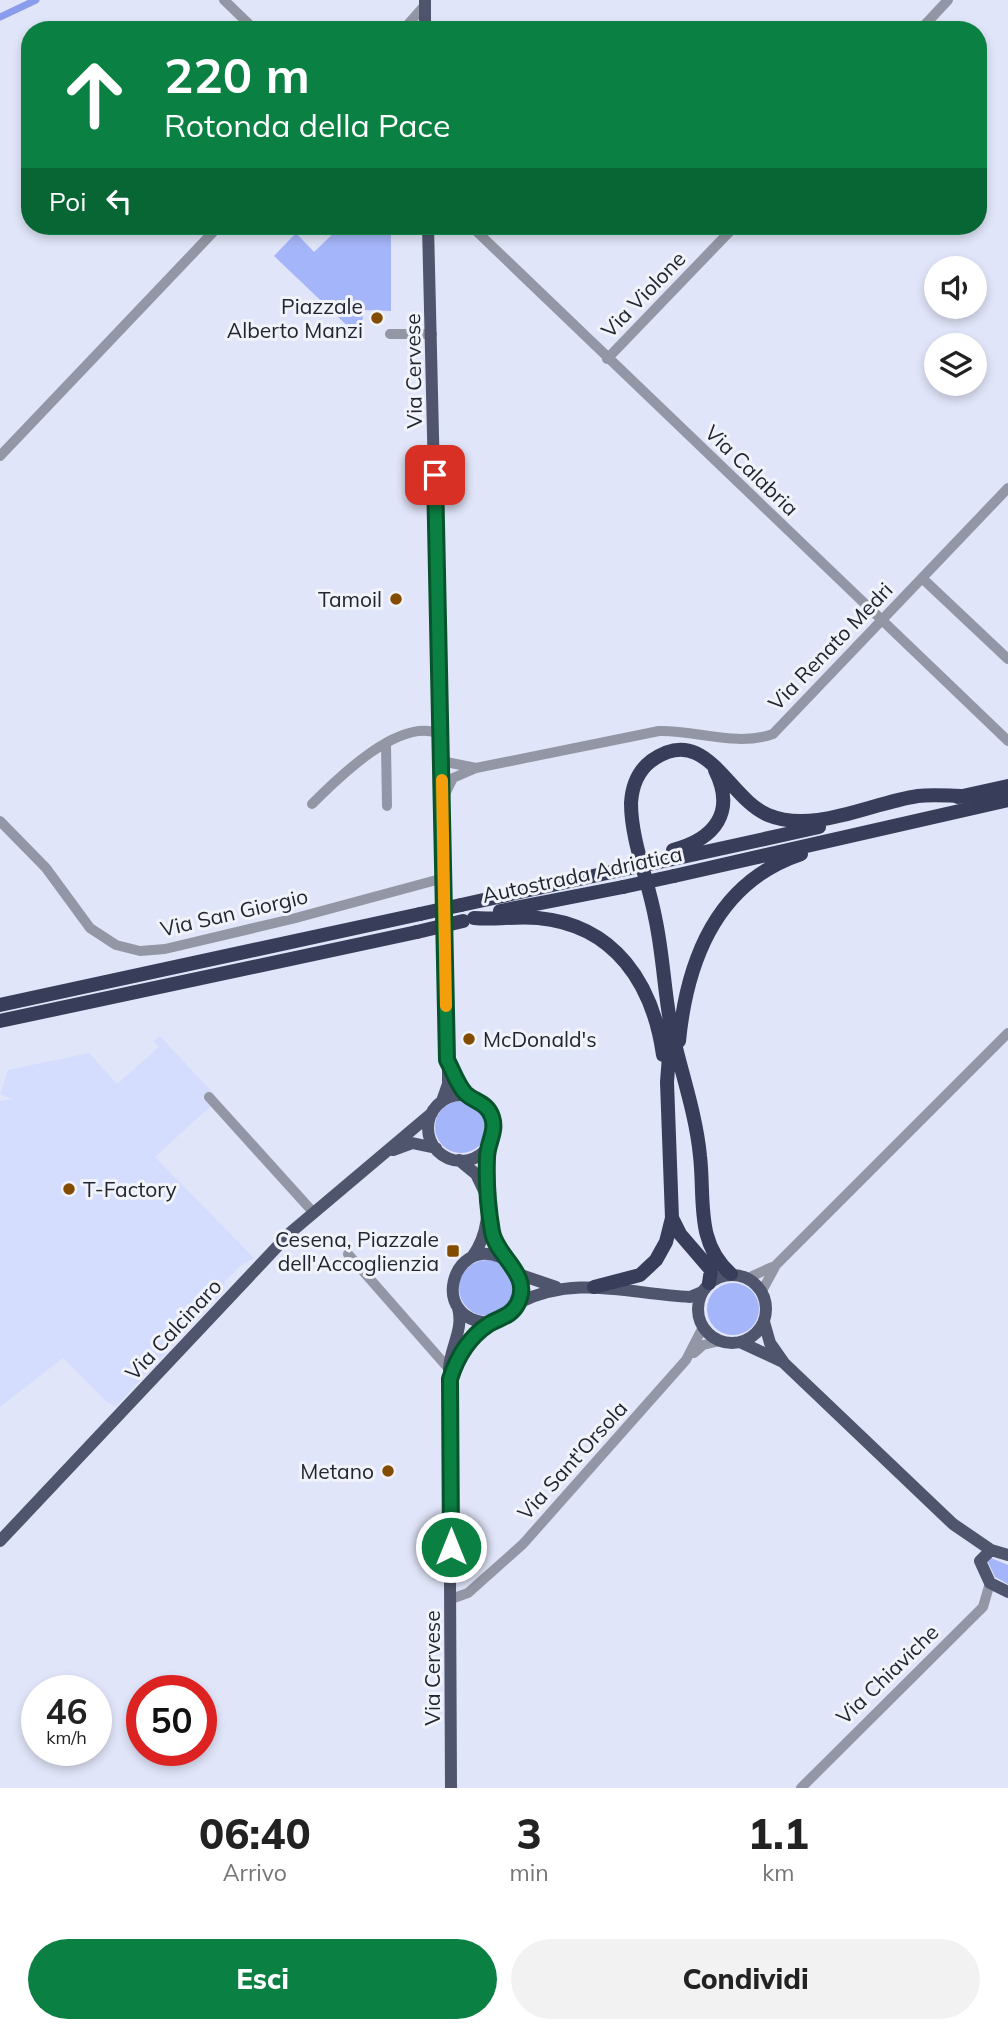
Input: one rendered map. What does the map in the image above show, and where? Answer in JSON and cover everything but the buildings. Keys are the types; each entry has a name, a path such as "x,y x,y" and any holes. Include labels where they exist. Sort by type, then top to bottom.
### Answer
{"highway":[{"path":"732,1274 714,1256 702,1214 700,1155 671,1024 656,920 632,814 632,793 639,774 649,762 663,754 685,750 711,763 749,803 767,814 793,822 919,796 965,796"},
{"path":"663,857 697,841 718,823 724,807 724,796 711,763"},
{"name":"Autostrada Adriatica","path":"0,1005 461,905 616,867 1008,786"},
{"name":"Autostrada Adriatica","path":"0,1021 674,876 1008,800"},
{"path":"678,1057 687,987 697,955 726,902 772,866 798,855 863,837 878,829"},
{"path":"468,920 540,918 585,929 621,954 638,975 659,1023 667,1082 672,1218 662,1252 649,1269 628,1280 594,1287"},
{"path":"667,1082 671,1024"},
{"path":"672,1218 680,1234 711,1269 706,1288"}],"main road":[{"path":"426,21 427,2"},
{"name":"Via Cervese","path":"428,235 448,1084 442,1101"},
{"name":"Via Cervese","path":"447,1060 467,1095"},
{"path":"488,1146 476,1157 459,1160 446,1157 436,1148 429,1131 432,1112 442,1101 467,1095 484,1104 494,1128 488,1146 485,1238 454,1279 453,1296 458,1308 472,1320 490,1323 511,1313 521,1294 518,1275"},
{"name":"Via Calcinaro","path":"0,1541 313,1212 432,1112"},
{"name":"Via Calcinaro","path":"384,1155 412,1143 436,1148"},
{"path":"459,1160 480,1180 493,1237 503,1258 518,1275 559,1288"},
{"path":"471,1258 493,1255 503,1258"},
{"path":"518,1303 540,1292 559,1288 594,1287 690,1297 732,1274 748,1278 762,1291 767,1306 764,1322 770,1343 785,1363 953,1524 990,1550 1008,1555"},
{"path":"701,1322 706,1288"},
{"path":"665,1294 701,1322 720,1341 740,1342 785,1363"},
{"name":"Via Cervese","path":"451,1788 450,1374 452,1348 460,1329 458,1308"},
{"path":"740,1342 750,1338 764,1322"},
{"name":"Via Cervese","path":"450,1374 461,1352 490,1323"},
{"path":"953,1524 980,1561 990,1583 1006,1591"},
{"path":"980,1561 990,1550"}],"street":[{"path":"224,0 246,21"},
{"path":"928,21 948,0"},
{"path":"411,21 427,2"},
{"path":"0,456 210,235"},
{"name":"Via Calabria","path":"480,235 1008,741"},
{"name":"Via Violone","path":"607,359 726,235"},
{"path":"390,334 432,334"},
{"name":"Via Renato Medri","path":"442,799 453,778 476,768 659,731 687,730 747,740 773,734 1008,488"},
{"path":"922,578 1008,659"},
{"path":"312,804 352,765 386,745 413,731 440,734"},
{"path":"386,745 387,806"},
{"name":"Via Renato Medri","path":"442,761 476,768"},
{"name":"Via San Giorgio","path":"0,821 46,868 90,928 109,942 131,950 165,949 443,878"},
{"path":"762,1291 776,1265 1008,1032"},
{"path":"209,1097 313,1212"},
{"path":"348,1254 436,1350 450,1374"},
{"path":"748,1278 776,1265"},
{"name":"Via Sant'Orsola","path":"451,1599 468,1593 523,1544 686,1360 701,1322"},
{"path":"686,1360 704,1345 720,1341"},
{"path":"436,1350 452,1348"},
{"name":"Via Chiaviche","path":"804,1787 983,1607 990,1583"},
{"path":"983,1607 1006,1591"}],"shaded area":[{"path":"294,235 298,235 314,252 332,235 391,235 391,311 363,310 362,337 274,256"},
{"path":"160,1036 214,1094 208,1100 213,1104 155,1157 254,1258 240,1266 225,1281 224,1291 116,1406 107,1402 63,1358 0,1407 0,1101 12,1099 0,1094 8,1070 89,1053 117,1084 159,1047 154,1041"},
{"path":"461,1101 471,1103 479,1109 485,1117 485,1137 479,1145 471,1151 461,1153 451,1151 443,1145 437,1137 435,1127 437,1117 443,1109 451,1103"},
{"path":"487,1260 498,1262 507,1268 513,1277 513,1299 507,1308 498,1314 487,1316 476,1314 467,1308 461,1299 459,1288 461,1277 467,1268 476,1262"},
{"path":"733,1283 752,1290 759,1309 752,1328 733,1335 714,1328 707,1309 714,1290"},
{"path":"991,1558 1008,1565 1008,1584 995,1577 988,1562"}],"waterway":[{"path":"0,17 36,0"}],"slow traffic":[{"path":"442,780 446,1006"}],"place":[{"name":"Piazzale Alberto Manzi","path":"377,318"},
{"name":"Tamoil","path":"396,599"},
{"name":"McDonald's","path":"469,1039"},
{"name":"T-Factory","path":"69,1189"},
{"name":"Cesena, Piazzale dell'Accoglienzia","path":"453,1251"},
{"name":"Metano","path":"388,1471"}],"route":[{"path":"435,475 447,1060 458,1084 467,1095 484,1104 493,1119 494,1128 487,1158 488,1211 497,1248 503,1258 512,1265 521,1284 518,1303 511,1313 490,1323 468,1343 456,1362 450,1379 451,1547"}]}
